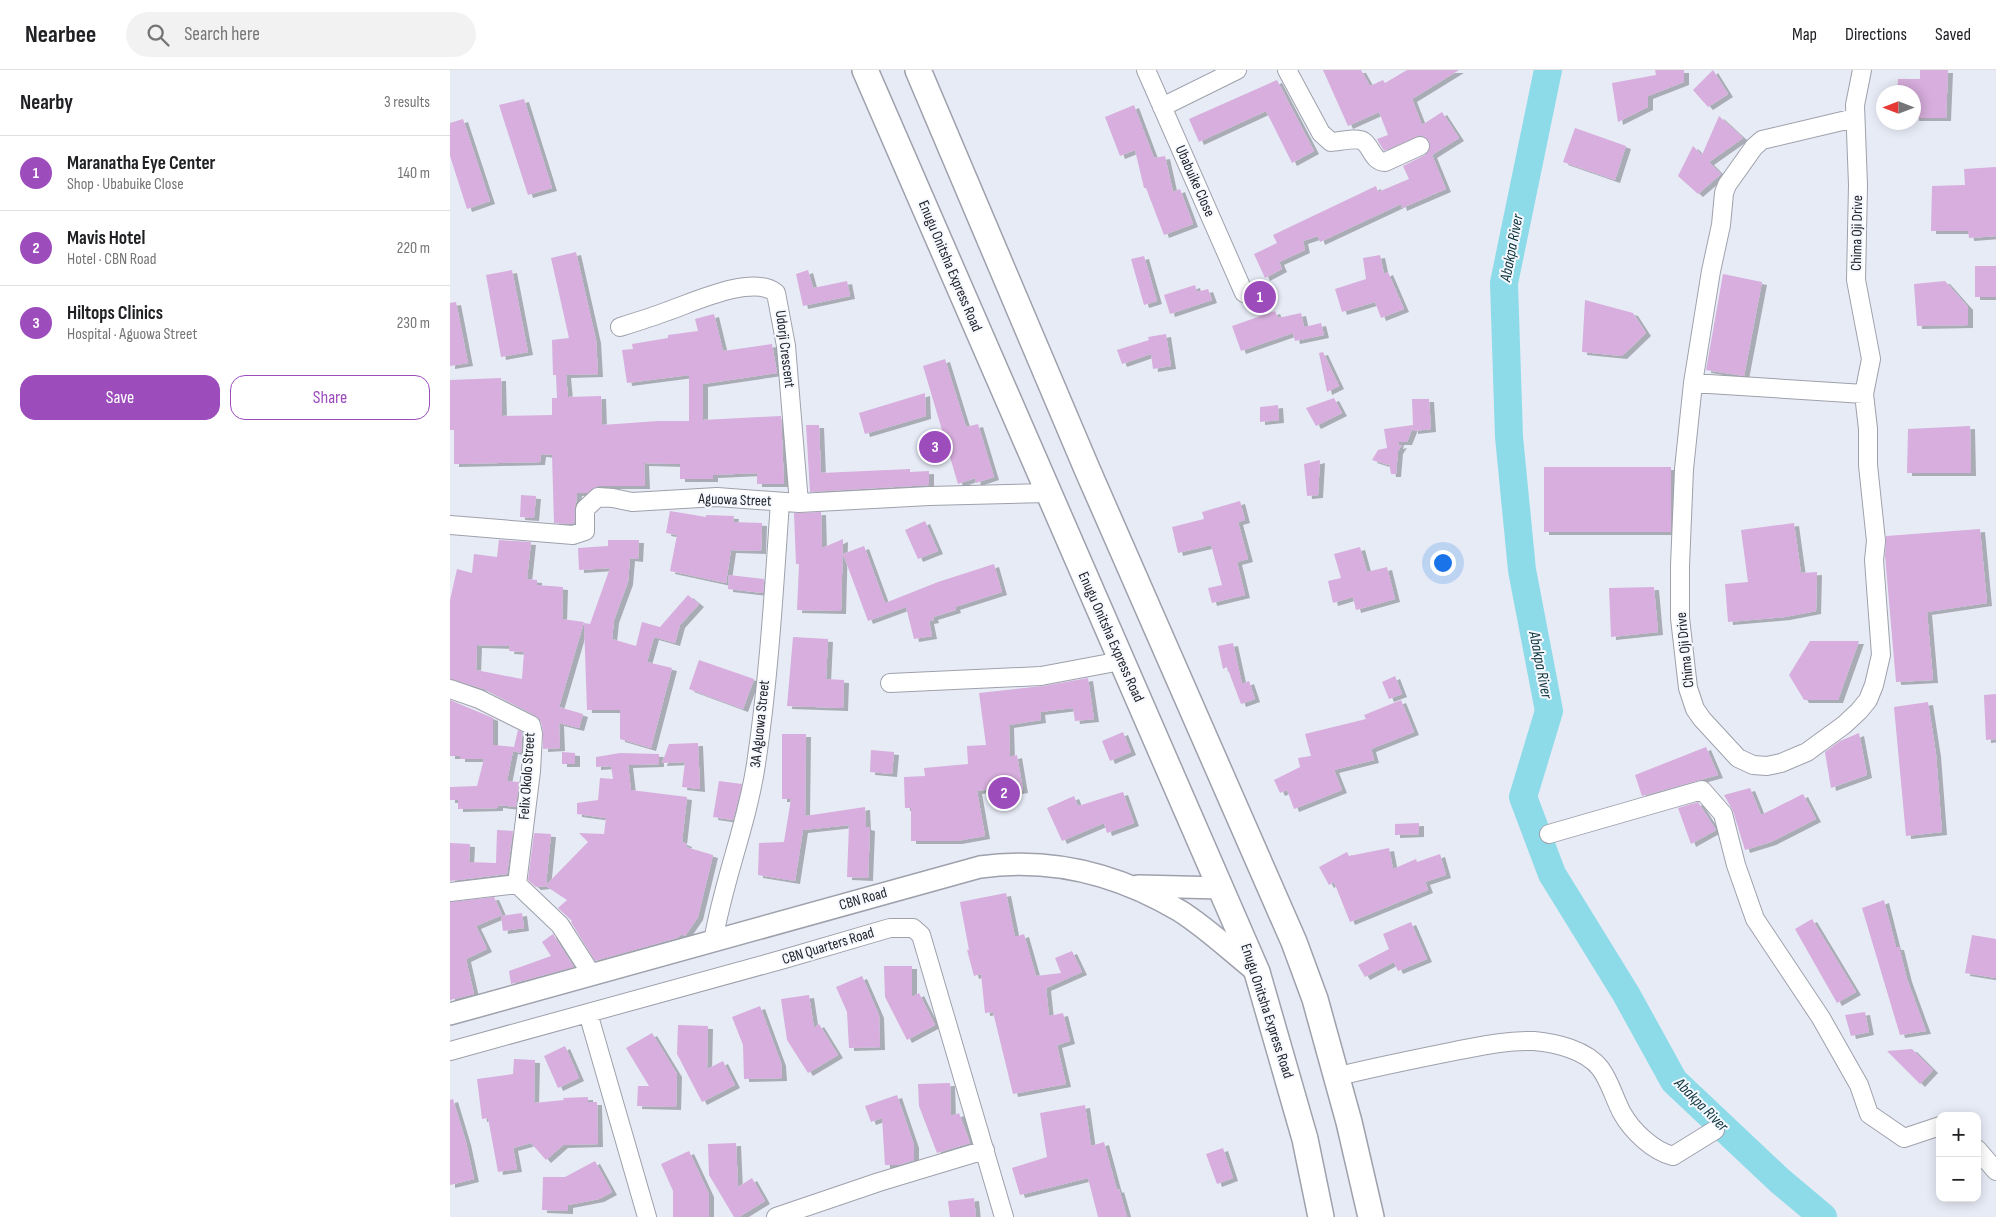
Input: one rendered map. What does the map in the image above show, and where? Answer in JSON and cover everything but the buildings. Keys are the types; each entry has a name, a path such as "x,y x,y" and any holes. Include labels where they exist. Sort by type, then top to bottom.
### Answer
{"highway":[{"name":"Enugu Onitsha Express Road","path":"866,70 1121,661 1258,972 1305,1139 1321,1217"},
{"path":"918,70 1086,469 1294,942 1315,999 1335,1077 1352,1131 1371,1217"}],"main road":[{"name":"CBN Road","path":"450,1014 980,867 1003,864 1047,864 1131,886 1181,912 1258,972"},
{"path":"1131,886 1222,888"}],"street":[{"name":"Ubabuike Close","path":"1146,70 1244,293"},
{"path":"1162,107 1237,70"},
{"path":"1287,70 1321,133 1331,142 1359,140 1364,142 1376,159 1385,162 1420,146"},
{"name":"Chima Oji Drive","path":"1855,118 1762,140 1754,147 1727,185 1693,384 1684,469 1680,566 1680,618 1688,688 1695,710 1728,749 1746,763 1766,766 1799,757 1844,725 1868,700 1874,686 1881,655 1874,560 1876,541 1868,465 1868,429 1864,394 1871,359 1856,280 1858,185 1855,118 1857,88 1862,70"},
{"name":"Udorji Crescent","path":"620,327 724,291 760,287 771,288 776,293 786,346 799,502"},
{"path":"1693,384 1864,394"},
{"name":"Aguowa Street","path":"450,525 573,535 585,531 585,508 598,497 632,502 717,497 799,502 1048,492"},
{"name":"3A Aguowa Street","path":"713,942 722,898 742,832 756,764 773,604 780,502"},
{"path":"890,683 1041,676 1121,661"},
{"name":"Felix Okolo Street","path":"450,689 479,699 531,725 533,734 531,771 517,884"},
{"path":"1549,834 1702,790 1723,814 1736,865 1755,919 1821,1018 1859,1085 1869,1114 1904,1138 1936,1127"},
{"path":"450,892 517,884 560,925 592,974"},
{"name":"CBN Quarters Road","path":"450,1051 890,928 913,928 921,935 1004,1217"},
{"path":"588,1013 647,1217"},
{"path":"1335,1077 1475,1047 1504,1042 1534,1041 1572,1049 1594,1062 1606,1079 1623,1114 1638,1134 1664,1154 1673,1156 1715,1130"},
{"path":"776,1217 879,1182 985,1150"},
{"path":"1981,1154 1996,1171"}],"waterway":[{"name":"Abakpa River","path":"1548,70 1504,283 1509,437 1522,570 1549,711 1523,797 1552,874 1626,994 1674,1081 1779,1180 1823,1217"}],"place":[{"name":"Maranatha Eye Center","path":"1260,297"},
{"name":"Hiltops Clinics","path":"935,447"},
{"name":"Mavis Hotel","path":"1004,793"}]}
